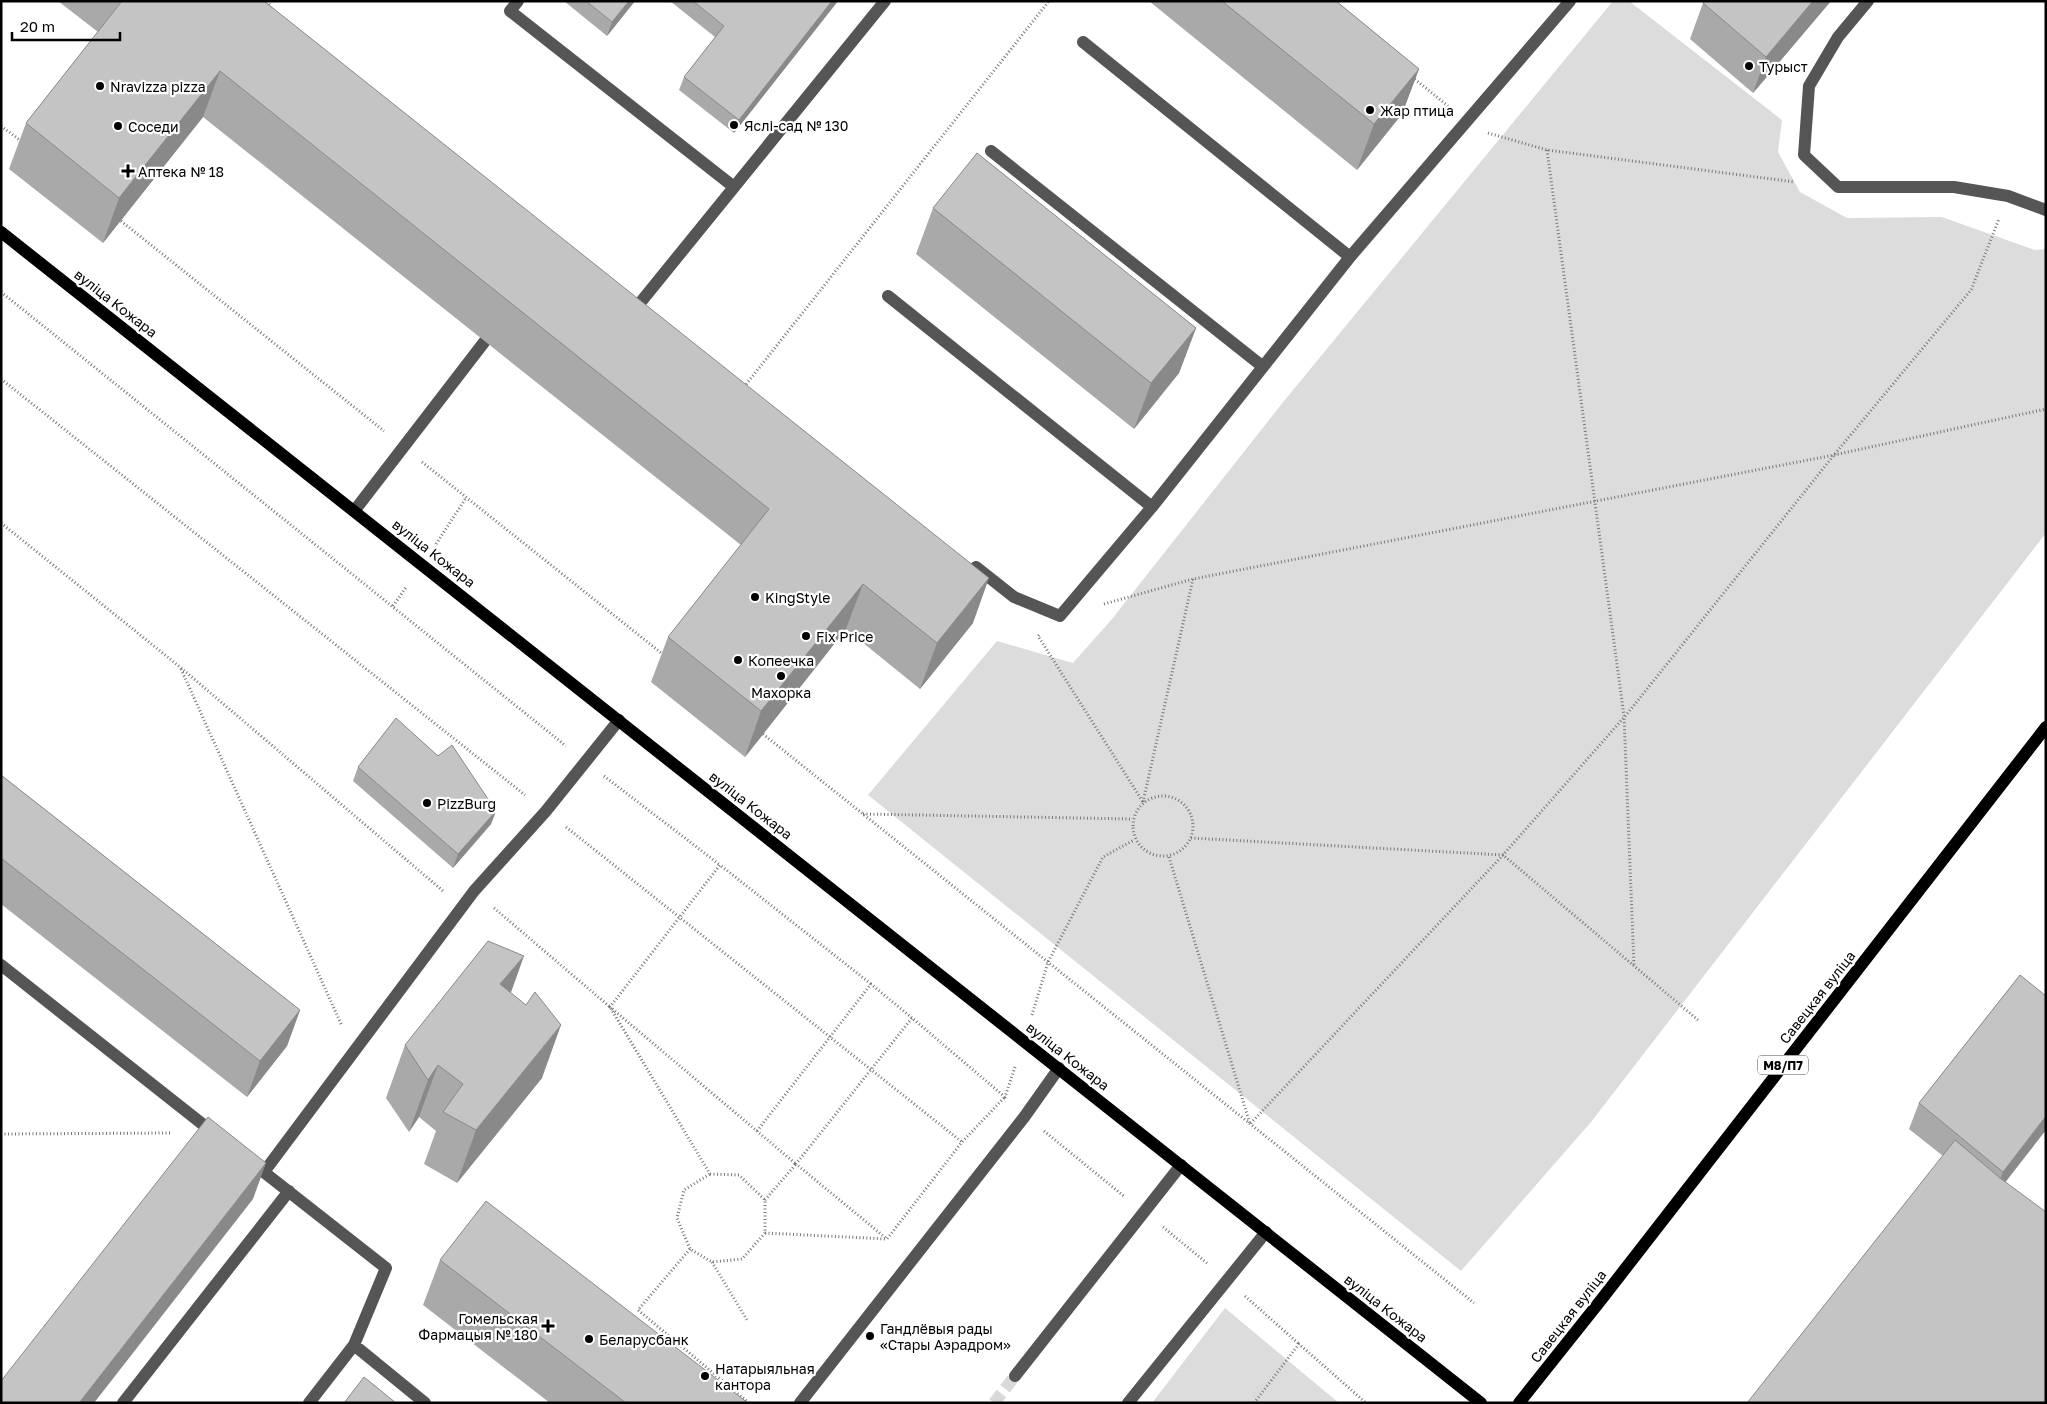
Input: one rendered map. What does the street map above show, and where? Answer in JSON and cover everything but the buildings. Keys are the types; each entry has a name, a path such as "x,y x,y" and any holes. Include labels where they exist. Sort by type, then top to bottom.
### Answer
{"main road":[{"name":"вуліца Кожара","path":"1,232 1481,1403"},
{"name":"Савецкая вуліца","path":"1519,1403 2046,727"}],"lane":[{"path":"518,1 510,11 734,187"},
{"path":"640,303 885,1"},
{"path":"968,561 1014,597 1060,616 1152,507 1350,257 1468,122 1570,1"},
{"path":"1868,1 1838,37 1809,86 1804,155 1838,187 1954,187 2008,196 2046,210"},
{"path":"1083,42 1350,257"},
{"path":"991,151 1262,366"},
{"path":"888,296 1152,507"},
{"path":"354,510 485,341"},
{"path":"264,1172 474,891 546,811 620,720"},
{"path":"1,965 228,1144"},
{"path":"800,1403 1026,1116 1059,1068"},
{"path":"242,1155 386,1268 354,1345 309,1403"},
{"path":"1015,1376 1181,1165"},
{"path":"123,1403 289,1191"},
{"path":"1128,1403 1266,1232"},
{"path":"354,1345 425,1403"}],"path":[{"path":"267,1 271,7"},
{"path":"744,387 1049,1"},
{"path":"1407,74 1468,122 1489,134 1548,150 1838,187"},
{"path":"1,126 27,146"},
{"path":"1548,150 1624,716 1634,966"},
{"path":"1250,1124 1502,855 1624,716 1834,455 1972,290 2008,196"},
{"path":"1,292 394,606 584,762 720,864 871,984 1026,1116"},
{"path":"1,379 962,1142"},
{"path":"1143,802 1038,636 1060,616 1192,579 1834,455 2046,409"},
{"path":"1,523 180,667 463,907"},
{"path":"1143,802 1162,795 1182,801 1193,818 1191,838 1183,850 1169,857 1149,854 1134,840 1132,819 1143,802 1192,579"},
{"path":"180,667 353,1052"},
{"path":"763,734 1474,1303"},
{"path":"863,814 1132,819"},
{"path":"1191,838 1502,855 1698,1020"},
{"path":"887,1239 962,1142 1005,1097 1048,962 1103,857 1134,840"},
{"path":"1169,857 1250,1124"},
{"path":"610,1007 720,864"},
{"path":"474,891 887,1239"},
{"path":"758,1132 871,984"},
{"path":"610,1007 710,1174"},
{"path":"764,1200 796,1164 912,1018"},
{"path":"1,1134 214,1132"},
{"path":"712,1262 742,1259 766,1233 764,1200 739,1175 710,1174 684,1190 677,1218 690,1249 712,1262 747,1320"},
{"path":"766,1233 887,1239"},
{"path":"690,1249 638,1310 749,1403"},
{"path":"1227,1280 1366,1403"},
{"path":"1254,1403 1299,1344"}],"shaded area":[{"path":"1613,1 1629,1 1782,120 1778,152 1800,192 1847,218 1942,217 2035,250 2046,249 2046,533 1591,1122 1461,1271 868,795 997,641 1073,663 1112,619 1284,401"},
{"path":"1225,1308 1339,1403 1152,1403"}],"tunnel":[{"path":"994,1403 1015,1376"}],"place":[{"name":"Турыст","path":"1749,66"},
{"name":"Nravizza pizza","path":"100,86"},
{"name":"Жар птица","path":"1370,110"},
{"name":"Яслі-сад № 130","path":"734,125"},
{"name":"Соседи","path":"118,126"},
{"name":"Аптека № 18","path":"128,171"},
{"name":"KingStyle","path":"755,597"},
{"name":"Fix Price","path":"806,636"},
{"name":"Копеечка","path":"738,660"},
{"name":"Махорка","path":"781,676"},
{"name":"PizzBurg","path":"427,803"},
{"name":"Гомельская Фармацыя № 180","path":"548,1326"},
{"name":"Гандлёвыя рады «Стары Аэрадром»","path":"870,1336"},
{"name":"Беларусбанк","path":"589,1339"},
{"name":"Натарыяльная кантора","path":"705,1376"}]}
